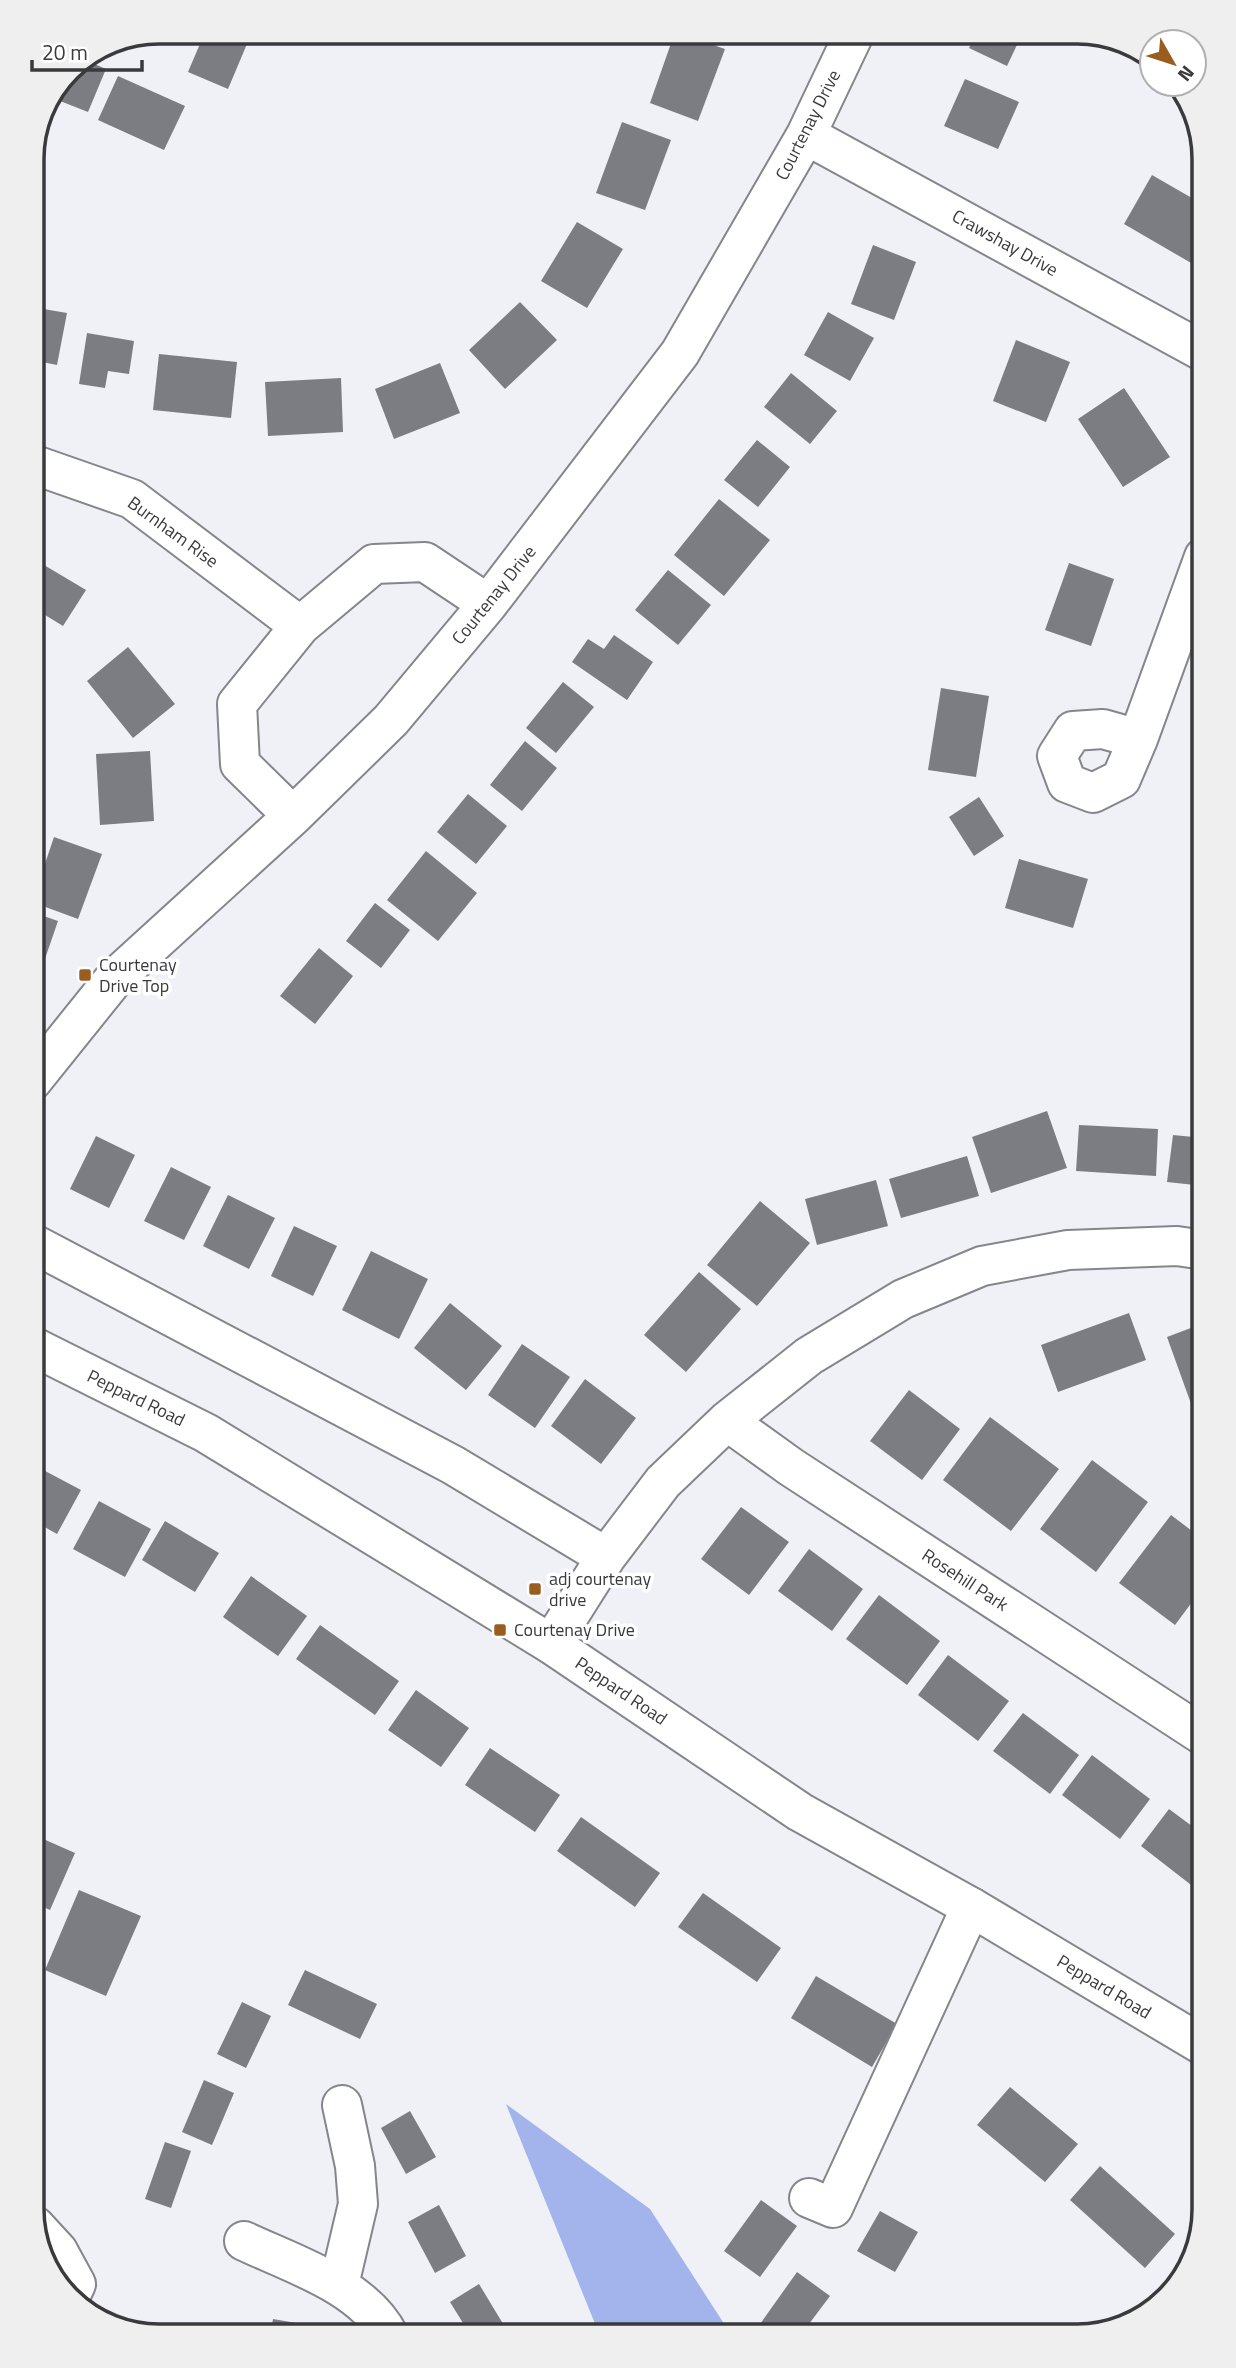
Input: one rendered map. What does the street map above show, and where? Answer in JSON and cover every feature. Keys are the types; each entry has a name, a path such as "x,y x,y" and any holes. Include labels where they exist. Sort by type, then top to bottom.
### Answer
{"street":[{"name":"Courtenay Drive","path":"44,1066 114,979 293,816 391,720 488,604 680,354 806,135 849,44"},
{"name":"Crawshay Drive","path":"806,135 1192,345"},
{"name":"Burnham Rise","path":"44,468 132,499 300,626"},
{"path":"293,816 240,764 237,704 300,626 373,564 425,562 488,604"},
{"path":"1138,739 1192,593"},
{"path":"551,1644 607,1558 663,1482 727,1421 821,1348 903,1299 982,1266 1068,1250 1177,1246 1192,1248"},
{"path":"44,1249 453,1465 607,1558"},
{"name":"Peppard Road","path":"44,1352 206,1433 551,1644 800,1812 971,1907 1192,2038"},
{"name":"Rosehill Park","path":"727,1421 791,1467 1192,1728"},
{"path":"809,2197 833,2208 971,1907"},
{"path":"338,2285 358,2204 355,2166 342,2105"},
{"path":"48,2241 58,2251 76,2284 74,2288"},
{"path":"244,2241 338,2285 383,2324"}],"shaded area":[{"path":"506,2104 650,2209 724,2324 595,2324"}],"building":[{"path":"200,44 247,44 228,89 188,72"},
{"path":"671,44 710,44 725,49 698,121 650,103"},
{"path":"971,44 1017,44 1007,66 969,48"},
{"path":"94,64 106,69 88,112 60,101 67,89"},
{"path":"118,76 185,106 164,150 98,120"},
{"path":"965,79 1019,102 998,149 944,126"},
{"path":"622,122 671,140 645,210 596,193"},
{"path":"1152,175 1192,198 1192,264 1124,224"},
{"path":"577,222 623,249 587,308 541,281"},
{"path":"873,245 916,262 894,320 851,304"},
{"path":"520,302 557,340 505,389 469,350"},
{"path":"44,309 67,313 57,365 44,362"},
{"path":"828,312 874,338 850,381 804,355"},
{"path":"87,333 134,341 129,374 108,371 105,388 79,384"},
{"path":"1016,340 1070,362 1046,422 993,401"},
{"path":"159,354 237,362 231,418 153,410"},
{"path":"440,363 460,413 394,439 375,389"},
{"path":"791,373 837,411 810,444 764,407"},
{"path":"341,378 343,432 268,436 265,382"},
{"path":"1124,388 1170,457 1123,487 1078,419"},
{"path":"757,440 790,467 758,507 724,480"},
{"path":"719,499 770,540 724,596 674,555"},
{"path":"1069,563 1114,579 1091,646 1045,630"},
{"path":"44,565 86,590 63,626 44,614"},
{"path":"668,570 711,605 678,645 635,610"},
{"path":"614,635 653,662 627,700 572,662 588,639 604,649"},
{"path":"128,647 175,704 133,738 87,681"},
{"path":"563,682 594,707 556,753 526,728"},
{"path":"941,688 989,696 976,777 928,770"},
{"path":"525,741 557,768 522,811 490,785"},
{"path":"150,751 154,821 100,825 96,754"},
{"path":"468,794 507,826 476,864 437,832"},
{"path":"979,797 1004,836 974,856 949,817"},
{"path":"54,837 102,854 78,919 44,906 44,867"},
{"path":"426,851 477,893 438,941 387,900"},
{"path":"1019,859 1088,879 1073,928 1005,908"},
{"path":"375,903 410,930 381,968 346,941"},
{"path":"44,916 58,921 44,962"},
{"path":"319,948 353,976 315,1024 280,996"},
{"path":"1047,1111 1067,1168 991,1193 972,1137"},
{"path":"1079,1125 1158,1129 1156,1176 1076,1171"},
{"path":"1173,1135 1192,1137 1192,1185 1167,1182"},
{"path":"96,1136 135,1155 109,1208 70,1189"},
{"path":"967,1156 979,1196 901,1218 889,1179"},
{"path":"171,1167 211,1187 184,1240 144,1221"},
{"path":"876,1180 888,1226 817,1245 805,1199"},
{"path":"228,1195 275,1218 249,1269 203,1246"},
{"path":"760,1201 810,1243 757,1306 707,1265"},
{"path":"294,1226 337,1246 313,1296 271,1276"},
{"path":"371,1251 428,1279 399,1339 342,1310"},
{"path":"699,1272 741,1309 686,1372 644,1335"},
{"path":"450,1303 502,1346 466,1390 414,1348"},
{"path":"1129,1313 1146,1360 1058,1392 1041,1345"},
{"path":"1192,1328 1192,1406 1167,1337"},
{"path":"522,1344 570,1377 535,1428 488,1395"},
{"path":"585,1379 636,1418 601,1464 551,1426"},
{"path":"909,1390 960,1429 922,1480 870,1441"},
{"path":"990,1417 1059,1469 1011,1531 943,1480"},
{"path":"1092,1460 1148,1502 1096,1572 1040,1529"},
{"path":"44,1470 81,1490 57,1534 44,1527"},
{"path":"99,1501 151,1529 125,1577 73,1549"},
{"path":"741,1507 789,1542 749,1595 701,1559"},
{"path":"1171,1515 1192,1531 1192,1602 1175,1625 1119,1583"},
{"path":"165,1521 219,1553 195,1592 142,1560"},
{"path":"809,1549 863,1589 832,1631 778,1591"},
{"path":"251,1576 307,1616 278,1656 223,1617"},
{"path":"879,1595 940,1641 907,1685 846,1639"},
{"path":"320,1625 399,1681 375,1715 296,1659"},
{"path":"948,1655 1009,1701 978,1741 918,1695"},
{"path":"416,1690 469,1728 441,1767 388,1730"},
{"path":"1023,1713 1079,1755 1050,1794 993,1751"},
{"path":"490,1748 560,1795 535,1832 465,1785"},
{"path":"1092,1755 1150,1799 1120,1839 1062,1795"},
{"path":"1169,1809 1192,1826 1192,1886 1141,1846"},
{"path":"581,1817 660,1873 635,1907 557,1851"},
{"path":"44,1839 75,1853 50,1910 44,1907"},
{"path":"79,1890 141,1916 106,1996 45,1970"},
{"path":"703,1893 781,1948 757,1982 678,1927"},
{"path":"305,1970 377,2004 360,2039 288,2005"},
{"path":"816,1976 897,2024 872,2067 791,2018"},
{"path":"242,2002 271,2016 246,2068 217,2054"},
{"path":"204,2080 234,2093 212,2145 182,2132"},
{"path":"1010,2087 1078,2144 1045,2182 977,2125"},
{"path":"410,2111 436,2157 406,2174 381,2128"},
{"path":"165,2142 191,2151 171,2208 145,2199"},
{"path":"1100,2166 1175,2234 1145,2268 1070,2200"},
{"path":"761,2200 797,2226 760,2277 724,2251"},
{"path":"439,2205 466,2256 435,2273 408,2222"},
{"path":"880,2211 918,2232 895,2272 857,2251"},
{"path":"797,2272 830,2296 809,2324 760,2324"},
{"path":"479,2284 503,2324 464,2324 450,2302"},
{"path":"273,2319 302,2324 272,2324"}],"place":[{"name":"Courtenay Drive Top","path":"85,975"},
{"name":"adj courtenay drive","path":"535,1589"},
{"name":"Courtenay Drive","path":"500,1630"}]}
